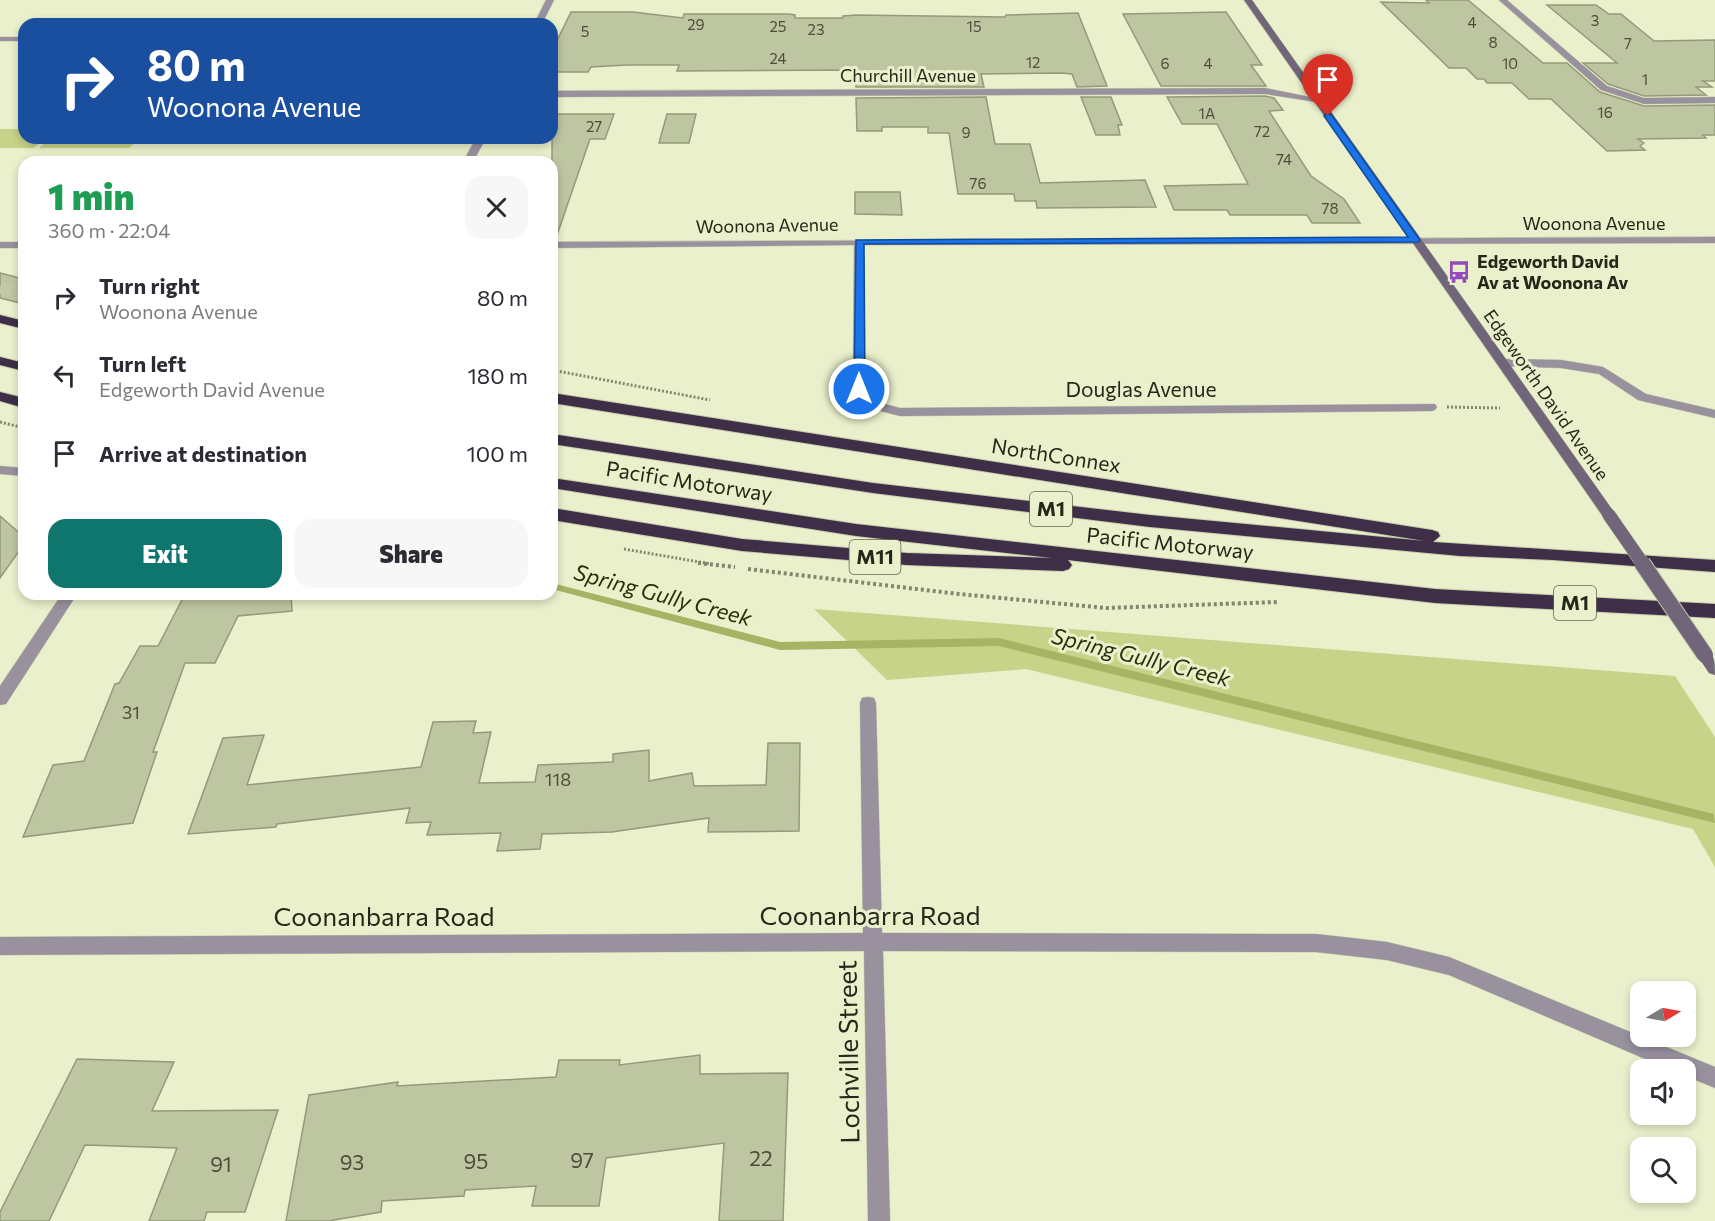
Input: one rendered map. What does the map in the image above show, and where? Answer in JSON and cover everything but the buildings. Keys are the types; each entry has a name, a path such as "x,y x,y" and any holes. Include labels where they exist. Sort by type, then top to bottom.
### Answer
{"highway":[{"path":"0,319 18,324"},
{"path":"0,361 18,366"},
{"path":"0,396 18,401"},
{"name":"NorthConnex","path":"558,399 980,467 1553,554"},
{"name":"Pacific Motorway","path":"558,440 873,488 1104,515 1460,550 1553,554 1715,567"},
{"name":"Pacific Motorway","path":"558,484 856,530 1435,596 1715,610"},
{"name":"M11","path":"558,515 742,545 907,559 1200,570"}],"main road":[{"name":"Edgeworth David Avenue","path":"1248,0 1296,84 1316,99 1503,363 1715,669"}],"street":[{"path":"541,18 550,0"},
{"path":"1503,0 1604,88 1633,99 1715,100"},
{"path":"0,39 18,39"},
{"name":"Churchill Avenue","path":"1265,91 1296,84"},
{"name":"Churchill Avenue","path":"558,94 1265,91 1316,99"},
{"name":"Woonona Avenue","path":"558,245 1715,240"},
{"name":"Douglas Avenue","path":"859,242 859,389 873,405 900,411 1431,407"},
{"path":"1503,363 1561,364 1603,371 1642,397 1715,414"},
{"path":"0,699 66,600"},
{"name":"Lochville Street","path":"868,703 879,1221"},
{"name":"Coonanbarra Road","path":"0,946 874,942 1316,943 1387,951 1449,966 1715,1078"}],"lane":[{"path":"0,244 18,245"},
{"path":"0,470 18,472"}],"path":[{"path":"558,371 713,400"},
{"path":"1431,407 1500,408"},
{"path":"0,422 18,426"},
{"path":"622,549 692,562 959,594 1106,608 1282,602"}],"green space":[{"path":"0,129 18,129 18,144 39,144 34,148 0,148"},
{"path":"43,144 133,144 129,148 39,148"},
{"path":"814,609 1675,676 1715,737 1715,867 1693,829 1026,669 887,680"}],"waterway":[{"name":"Spring Gully Creek","path":"558,588 780,646 999,642 1714,819"}],"tunnel":[{"path":"0,288 18,292"}],"place":[{"name":"Edgeworth David Av at Woonona Av","path":"1459,272"}],"route":[{"path":"859,389 859,242 1415,240 1328,116"}]}
